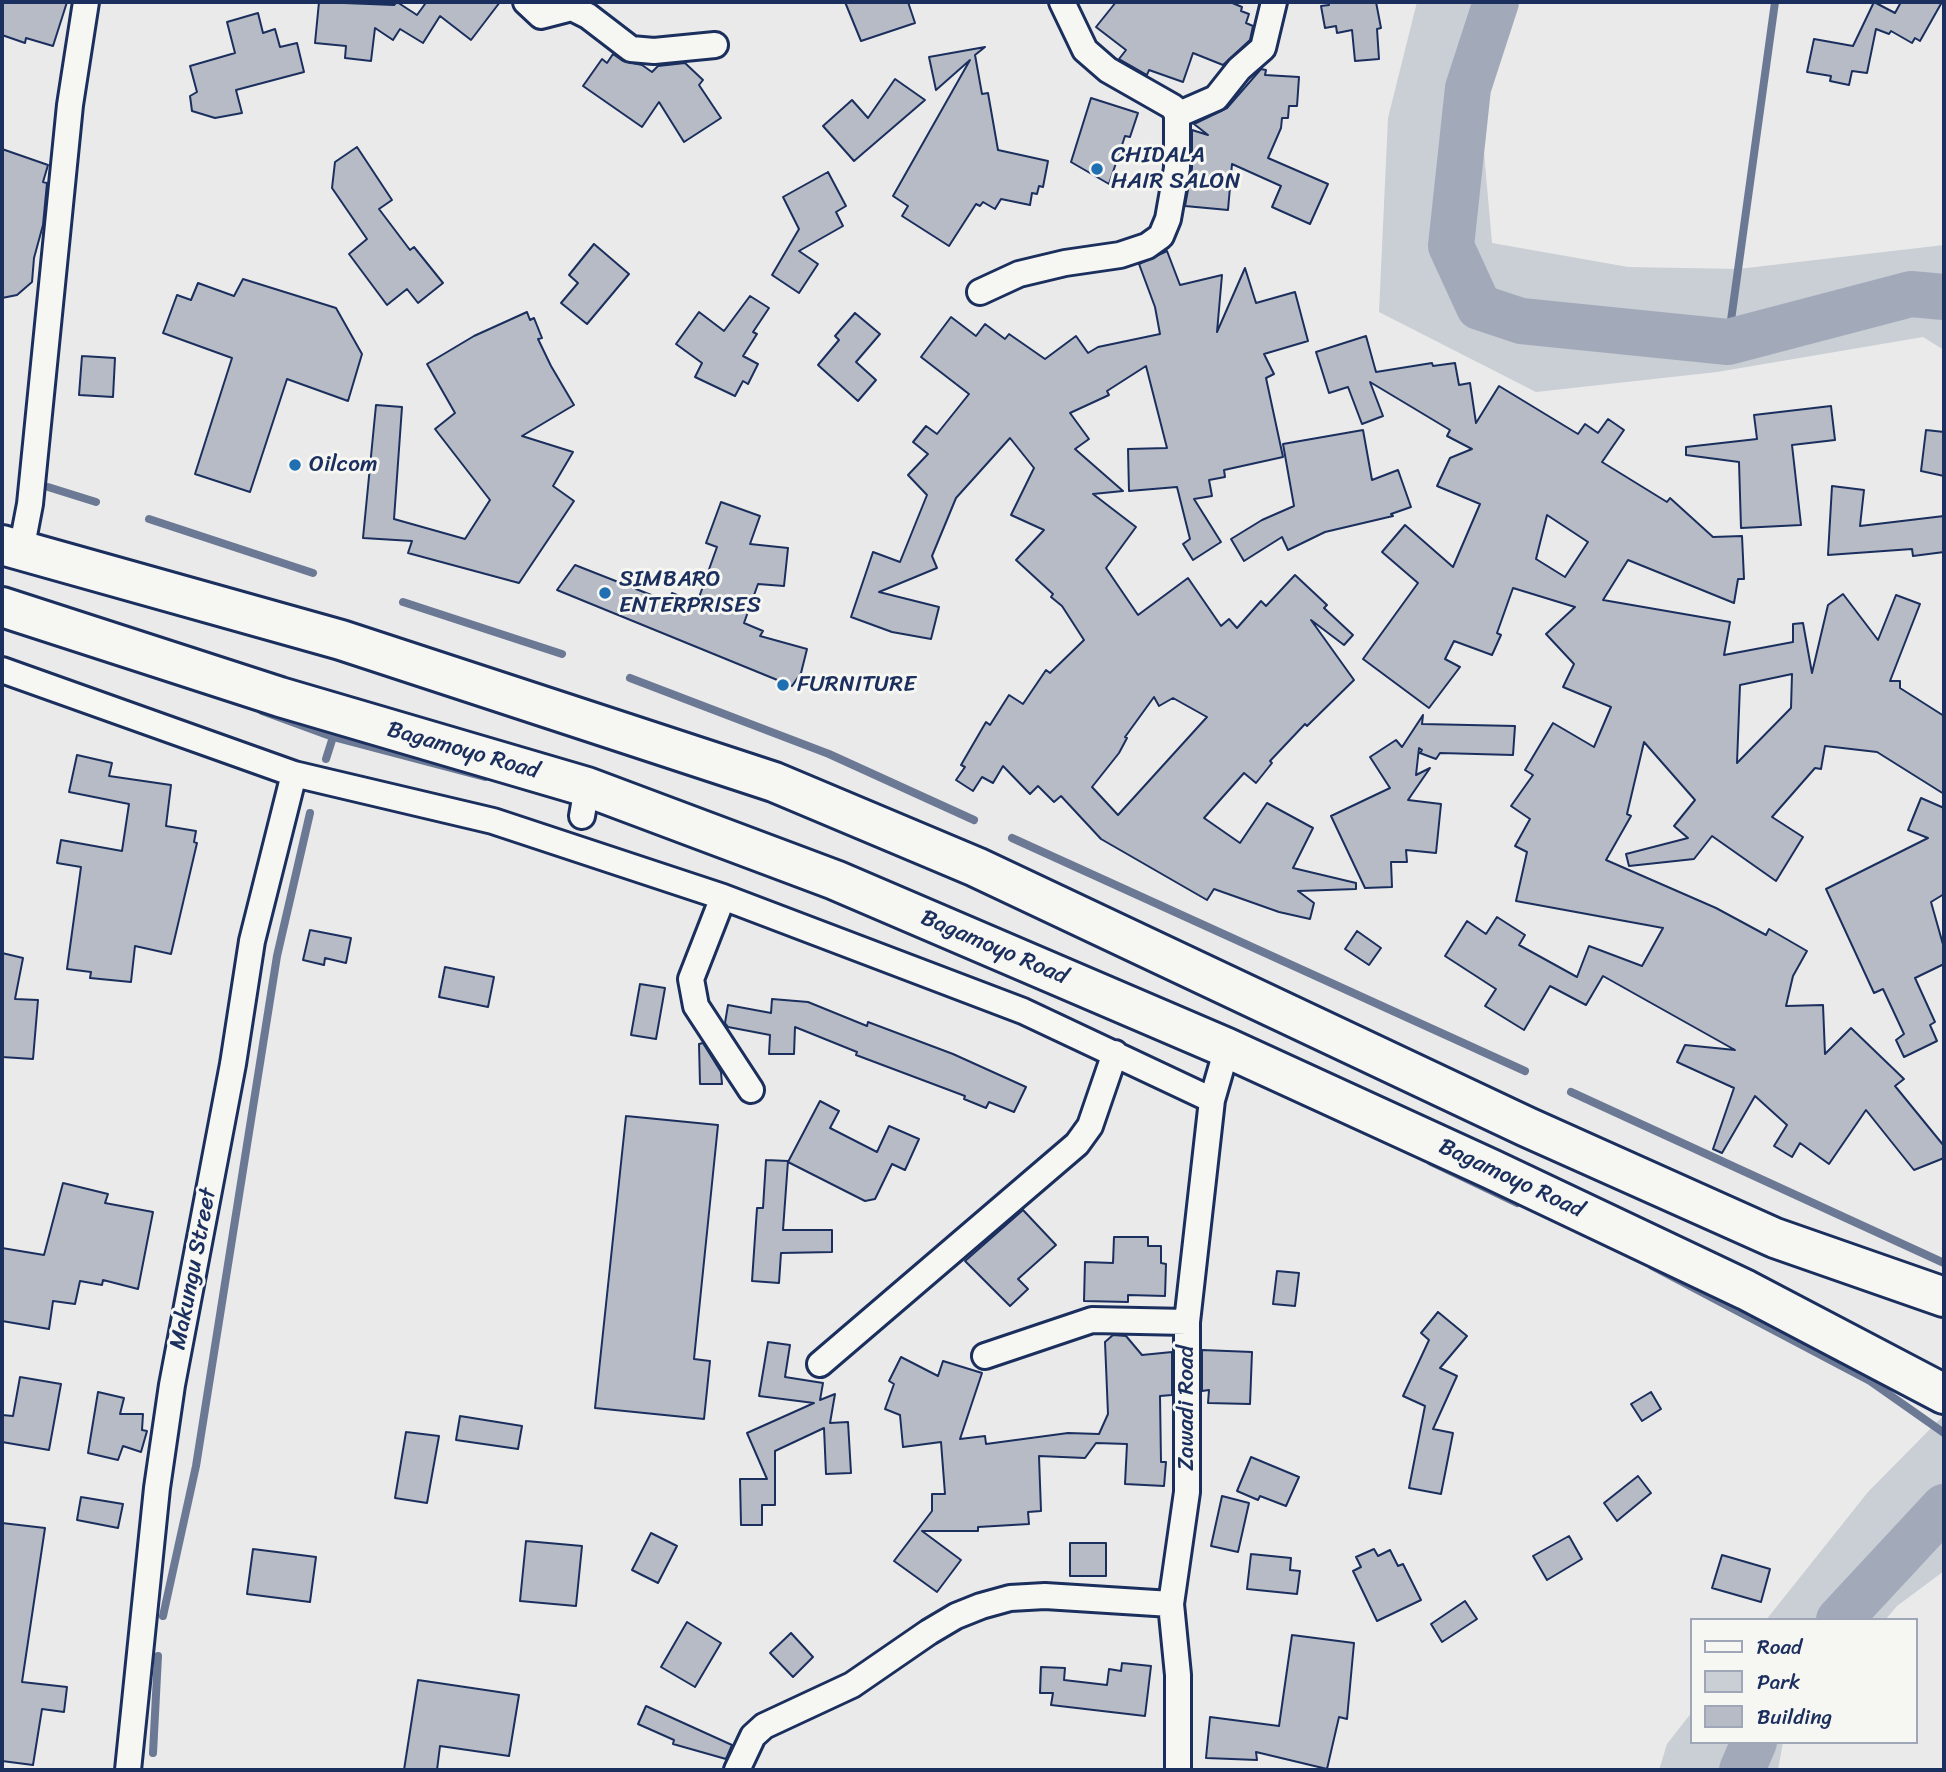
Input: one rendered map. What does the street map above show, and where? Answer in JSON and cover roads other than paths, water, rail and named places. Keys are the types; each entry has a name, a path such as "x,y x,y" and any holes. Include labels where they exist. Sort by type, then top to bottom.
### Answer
{"highway":[{"path":"11,548 341,640 774,782 976,867 1527,1127 1775,1238 1944,1297"},
{"name":"Bagamoyo Road","path":"2,607 292,701 584,801 835,880 1227,1048 1746,1290 1944,1394"}],"street":[{"path":"11,548 30,503 70,105 86,2"},
{"path":"526,2 541,16 572,9 588,16 631,49 654,51 715,45"},
{"path":"980,292 1019,274 1065,263 1121,255 1147,246 1161,236 1177,168 1177,115 1173,107 1108,70 1085,50 1062,2"},
{"path":"1177,115 1216,98 1239,69 1263,48 1274,2"},
{"path":"2,670 294,774 493,821 723,897 1023,1011 1212,1100"},
{"name":"Makungu Street","path":"128,1770 157,1488 172,1385 233,1064 252,941 294,774"},
{"path":"723,897 691,979 696,1006 751,1090"},
{"name":"Zawadi Road","path":"1178,1770 1178,1675 1171,1604 1187,1492 1187,1322 1212,1100 1227,1048"},
{"path":"820,1364 1077,1144 1090,1126 1115,1053"},
{"path":"985,1356 1091,1320 1187,1322"},
{"path":"737,1770 753,1736 764,1726 852,1685 938,1627 981,1606 1010,1598 1045,1596 1171,1604"}],"waterway":[{"path":"1496,2 1468,88 1451,246 1479,307 1521,321 1728,342 1911,294 1944,297"},
{"path":"1728,342 1775,2"},
{"path":"48,487 96,502"},
{"path":"149,519 313,573"},
{"path":"403,602 562,654"},
{"path":"630,678 829,754 974,820"},
{"path":"262,711 333,737 485,777"},
{"path":"326,759 333,737"},
{"path":"163,1616 196,1466 277,956 310,813"},
{"path":"1012,838 1525,1071"},
{"path":"1571,1092 1944,1263"},
{"path":"1431,1162 1517,1203"},
{"path":"1652,1266 1870,1381 1944,1433"},
{"path":"1841,1618 1944,1507"},
{"path":"153,1753 158,1656"},
{"path":"1742,1770 1753,1744"}],"place":[{"name":"CHIDALA HAIR SALON","path":"1097,169"},
{"name":"Oilcom","path":"295,465"},
{"name":"SIMBARO ENTERPRISES","path":"605,593"},
{"name":"FURNITURE","path":"783,685"}]}
